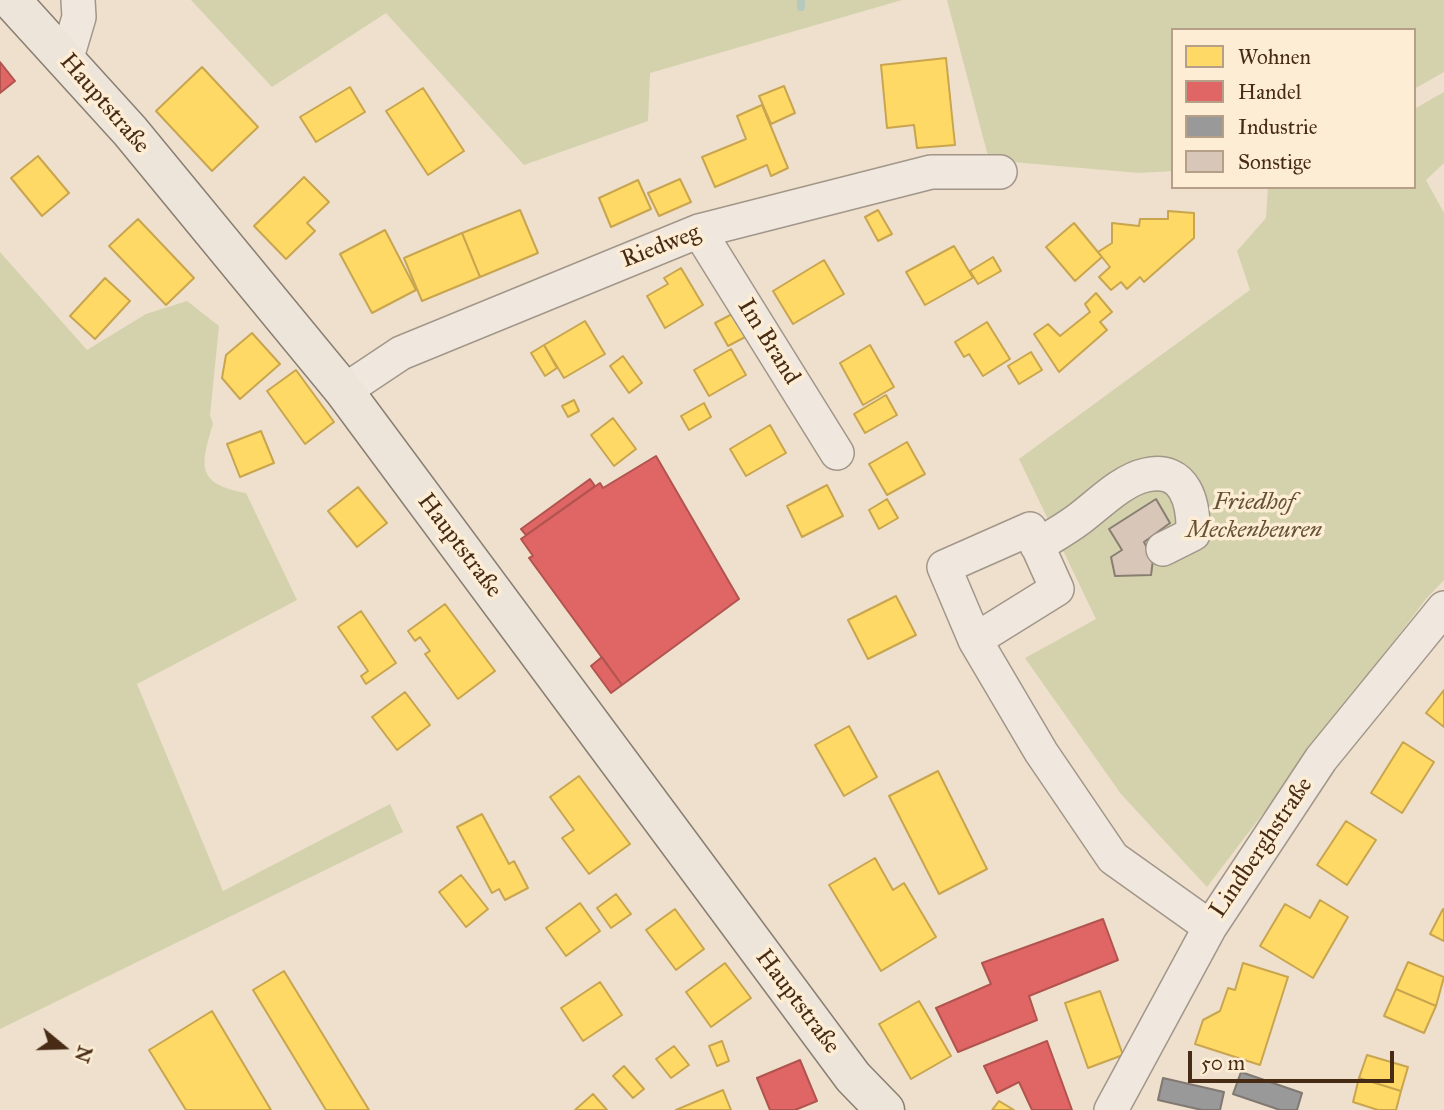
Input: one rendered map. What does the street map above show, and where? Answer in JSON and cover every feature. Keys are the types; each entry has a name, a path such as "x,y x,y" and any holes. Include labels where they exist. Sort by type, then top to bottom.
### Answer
{"main road":[{"name":"Hauptstraße","path":"11,0 130,131 344,391 877,1108"}],"street":[{"path":"66,61 79,18 78,0"},
{"name":"Riedweg","path":"344,391 401,353 699,231 931,172 1000,172"},
{"name":"Im Brand","path":"699,231 837,453"},
{"path":"1037,545 1115,491 1146,475 1169,475 1188,489 1194,511 1193,534 1163,549"},
{"path":"975,640 1057,589 1030,529 944,568 975,640 1041,752 1113,858 1210,927"},
{"name":"Lindberghstraße","path":"1111,1110 1210,927 1321,759 1444,609"}],"green space":[{"path":"191,0 902,0 650,73 648,121 524,165 386,13 272,87"},
{"path":"947,0 1444,0 1444,72 1416,88 1416,28 1171,28 1171,171 1139,173 989,160"},
{"name":"Friedhof Meckenbeuren","path":"1444,92 1444,163 1426,180 1444,213 1444,580 1426,599 1207,887 1121,794 1025,658 1096,619 1019,459 1250,290 1237,251 1266,218 1268,189 1416,189 1416,108"},
{"path":"0,252 87,350 146,314 187,301 219,326 210,415 213,424 206,451 206,471 218,484 246,493 297,600 137,684 223,891 390,804 403,832 0,1029"}],"building: Wohnen":[{"path":"946,58 955,145 917,148 914,125 887,128 881,65"},
{"path":"202,67 258,127 212,171 156,111"},
{"path":"784,86 795,113 771,124 759,96"},
{"path":"350,87 365,112 316,142 300,117"},
{"path":"423,88 464,151 428,175 386,111"},
{"path":"762,105 788,168 771,176 767,165 715,187 702,157 746,139 737,116"},
{"path":"38,156 69,193 42,216 11,178"},
{"path":"304,177 329,202 307,223 315,231 286,259 254,226"},
{"path":"680,179 691,202 659,216 648,193"},
{"path":"638,180 651,209 611,227 599,198"},
{"path":"520,210 538,253 480,277 462,233"},
{"path":"878,210 892,234 878,241 865,217"},
{"path":"1168,211 1194,213 1194,238 1144,282 1140,277 1127,289 1121,282 1111,290 1099,277 1110,267 1098,252 1112,243 1112,223 1139,226 1140,219 1168,219"},
{"path":"138,219 194,278 166,305 109,246"},
{"path":"1074,223 1102,257 1075,281 1046,247"},
{"path":"385,230 416,290 372,313 340,254"},
{"path":"462,233 480,277 422,301 404,258"},
{"path":"954,246 973,278 925,305 906,272"},
{"path":"993,257 1001,271 978,284 970,271"},
{"path":"824,260 844,294 793,324 773,291"},
{"path":"681,268 703,305 665,328 647,296 668,284 664,278"},
{"path":"105,278 130,301 95,339 70,316"},
{"path":"1096,293 1112,312 1100,322 1107,330 1059,372 1034,334 1048,324 1060,336 1090,312 1085,304"},
{"path":"736,312 749,335 728,346 715,323"},
{"path":"585,321 605,354 564,378 544,345"},
{"path":"987,322 1010,359 983,376 969,354 964,357 955,342"},
{"path":"252,333 280,364 240,399 222,378 226,355"},
{"path":"544,345 557,368 545,376 531,353"},
{"path":"870,345 894,387 863,405 840,363"},
{"path":"731,349 746,375 709,396 694,370"},
{"path":"1031,352 1042,370 1019,384 1008,366"},
{"path":"623,356 642,383 629,393 610,366"},
{"path":"296,370 334,422 305,444 267,391"},
{"path":"886,395 897,415 865,433 854,414"},
{"path":"574,400 579,411 568,417 562,406"},
{"path":"704,403 711,417 689,430 681,416"},
{"path":"613,418 636,449 614,466 591,435"},
{"path":"770,425 786,453 746,476 730,449"},
{"path":"261,431 274,463 240,477 227,444"},
{"path":"907,442 925,474 887,495 869,464"},
{"path":"827,485 843,516 802,537 787,506"},
{"path":"358,487 387,523 357,547 328,511"},
{"path":"887,499 898,518 879,529 869,510"},
{"path":"896,596 916,635 868,659 848,620"},
{"path":"445,604 495,671 458,699 425,654 430,651 420,637 415,641 408,631"},
{"path":"361,611 396,663 366,684 361,676 368,671 338,627"},
{"path":"1444,690 1444,727 1426,713"},
{"path":"405,692 430,725 397,750 372,717"},
{"path":"849,726 877,777 844,796 815,745"},
{"path":"1403,742 1434,762 1402,813 1371,793"},
{"path":"938,771 987,869 939,894 889,796"},
{"path":"579,776 630,844 589,874 562,838 574,830 550,797"},
{"path":"482,814 509,864 514,861 528,888 505,900 499,889 492,893 457,827"},
{"path":"1346,821 1376,840 1347,885 1317,865"},
{"path":"875,858 893,890 904,883 936,937 881,971 829,885"},
{"path":"461,875 488,909 466,927 439,892"},
{"path":"616,894 631,914 611,928 597,908"},
{"path":"1320,900 1348,917 1313,978 1260,946 1285,904 1310,918"},
{"path":"580,903 600,931 566,956 546,928"},
{"path":"675,909 704,949 676,970 646,930"},
{"path":"1444,910 1444,941 1430,934"},
{"path":"1408,962 1444,977 1436,1006 1396,989"},
{"path":"725,963 751,998 711,1027 686,992"},
{"path":"1243,963 1288,977 1260,1065 1195,1044 1203,1020 1220,1011 1228,988 1235,990"},
{"path":"284,971 369,1110 326,1110 253,990"},
{"path":"600,982 622,1015 583,1041 561,1008"},
{"path":"1396,989 1436,1006 1424,1033 1384,1016"},
{"path":"1100,991 1123,1055 1088,1068 1065,1003"},
{"path":"919,1001 951,1056 911,1079 879,1024"},
{"path":"212,1011 271,1110 186,1110 149,1050"},
{"path":"722,1041 729,1061 717,1066 709,1046"},
{"path":"674,1046 689,1065 671,1078 656,1059"},
{"path":"1367,1055 1408,1067 1401,1091 1359,1078"},
{"path":"624,1066 644,1089 633,1098 613,1076"},
{"path":"1359,1078 1401,1091 1396,1110 1378,1110 1353,1102"},
{"path":"723,1090 731,1110 676,1110"},
{"path":"593,1094 607,1110 575,1110"},
{"path":"999,1101 1014,1110 992,1110"}],"building: Handel":[{"path":"0,62 15,81 0,93"},
{"path":"656,456 739,599 622,685 529,558 533,556 521,539 600,483 603,488"},
{"path":"590,479 595,486 526,535 521,529"},
{"path":"602,657 622,685 611,693 591,666"},
{"path":"1103,919 1118,960 1029,996 1037,1020 958,1052 936,1008 991,984 982,963"},
{"path":"1047,1041 1072,1110 1032,1110 1019,1082 997,1093 984,1066"},
{"path":"800,1060 817,1101 795,1110 770,1110 757,1078"}],"building: Industrie":[{"path":"1241,1072 1302,1093 1297,1110 1280,1110 1233,1094"},
{"path":"1163,1078 1224,1092 1220,1110 1202,1110 1158,1100"}],"building: Sonstige":[{"path":"1156,499 1170,523 1144,542 1153,560 1151,575 1115,576 1111,557 1122,550 1109,529"}],"waterway":[{"path":"801,0 801,7"}]}
